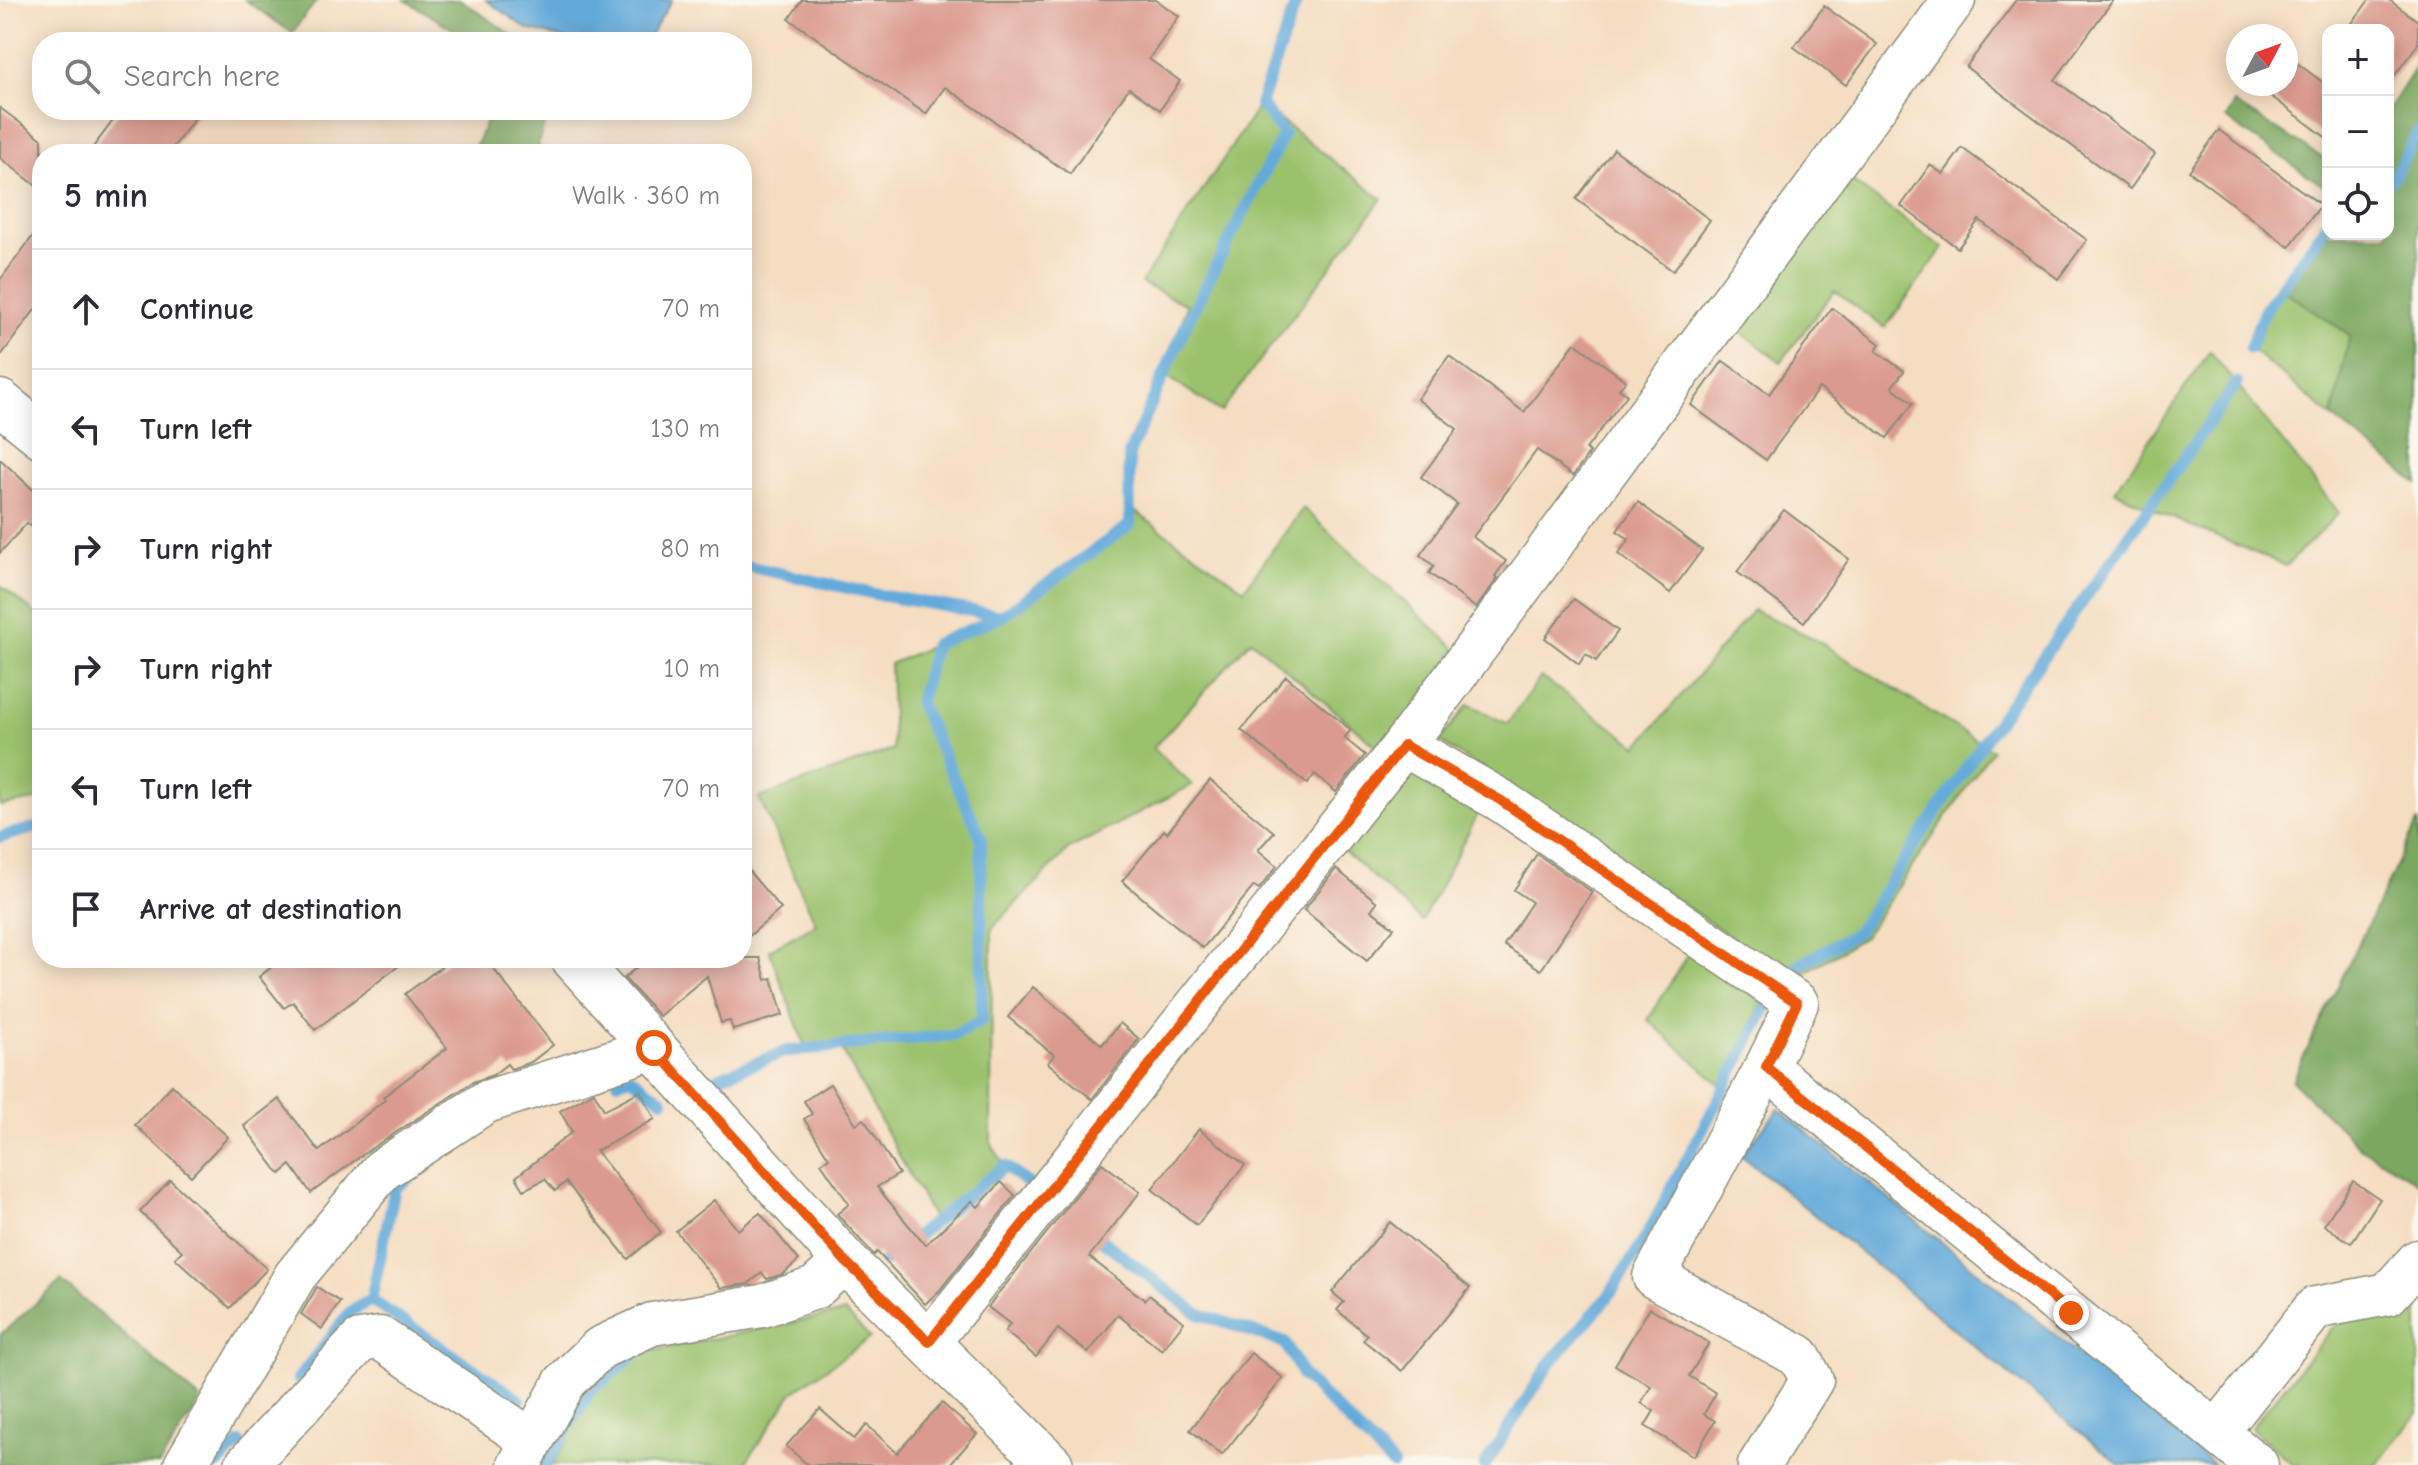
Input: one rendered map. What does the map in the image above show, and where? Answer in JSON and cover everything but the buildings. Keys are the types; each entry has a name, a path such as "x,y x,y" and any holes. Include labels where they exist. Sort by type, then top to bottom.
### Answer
{"street":[{"path":"929,1342 1404,745 1954,0"},
{"path":"0,402 32,428"},
{"path":"1404,745 1500,800 1797,1003 1654,1277 1799,1356 1812,1380 1759,1465"},
{"path":"582,968 845,1261 1051,1465"},
{"path":"185,1465 295,1276 382,1170 486,1102 654,1048"},
{"path":"1766,1067 2257,1465"},
{"path":"246,1465 360,1341 380,1338 525,1453 565,1382 600,1348 652,1324 762,1306 815,1288 845,1261"},
{"path":"2217,1432 2315,1308 2388,1294 2418,1261"}],"green space":[{"path":"245,0 317,0 291,32"},
{"path":"405,0 461,0 507,32 458,32"},
{"path":"2418,64 2418,484 2332,417 2350,335 2280,288 2322,230 2322,240 2394,240 2394,102"},
{"path":"2234,103 2322,157 2322,185 2226,119"},
{"path":"1260,104 1382,199 1221,412 1165,375 1187,305 1141,283"},
{"path":"487,120 546,120 538,144 476,144"},
{"path":"1845,176 1943,248 1885,328 1834,291 1781,362 1734,327"},
{"path":"2280,288 2350,335 2332,417 2250,348 2264,311"},
{"path":"2210,351 2339,513 2286,566 2115,491"},
{"path":"1129,507 1244,589 1303,508 1456,649 1388,746 1482,806 1422,921 1341,848 1402,768 1251,640 1153,748 1192,785 1069,849 992,928 991,1143 1005,1166 935,1222 840,1046 806,1049 769,950 816,924 759,798 893,749 890,664 1002,616 1130,526"},
{"path":"0,585 32,611 32,801 0,806"},
{"path":"1753,610 1813,638 1992,750 1864,937 1794,979 1439,741 1469,704 1507,724 1541,677 1638,746"},
{"path":"2418,821 2418,1182 2362,1149 2292,1081"},
{"path":"1689,952 1763,1002 1722,1086 1648,1020"},
{"path":"61,1281 201,1400 159,1465 0,1465 0,1335"},
{"path":"2418,1288 2418,1413 2375,1465 2294,1465 2251,1428 2332,1328"},
{"path":"845,1312 870,1338 793,1392 744,1465 553,1465 594,1392 646,1352"}],"water":[{"path":"486,0 672,0 652,32 539,32 527,29"},
{"path":"1779,1109 2214,1465 2120,1465 1741,1155"}],"waterway":[{"path":"752,567 879,595 1002,616 1130,525 1129,454 1191,314 1284,134 1260,104 1297,0"},
{"path":"2394,176 2418,132"},
{"path":"2250,348 2264,311 2322,231"},
{"path":"1784,974 1857,932 1986,738 2237,383"},
{"path":"717,1078 787,1051 955,1035 982,1020 981,837 919,703 935,644 1002,616"},
{"path":"0,837 32,829"},
{"path":"1485,1465 1550,1363 1608,1297 1646,1237 1770,1001"},
{"path":"618,1081 631,1077 663,1100"},
{"path":"885,1261 1005,1166 1030,1185"},
{"path":"371,1300 395,1188 424,1167"},
{"path":"1090,1231 1197,1313 1285,1343 1303,1376 1393,1465"},
{"path":"298,1379 351,1311 371,1300 520,1400"},
{"path":"546,1465 589,1393 645,1346"},
{"path":"216,1465 240,1443"}],"route":[{"path":"654,1048 845,1261 929,1342 1404,745 1500,800 1797,1003 1766,1067 2071,1313"}]}
